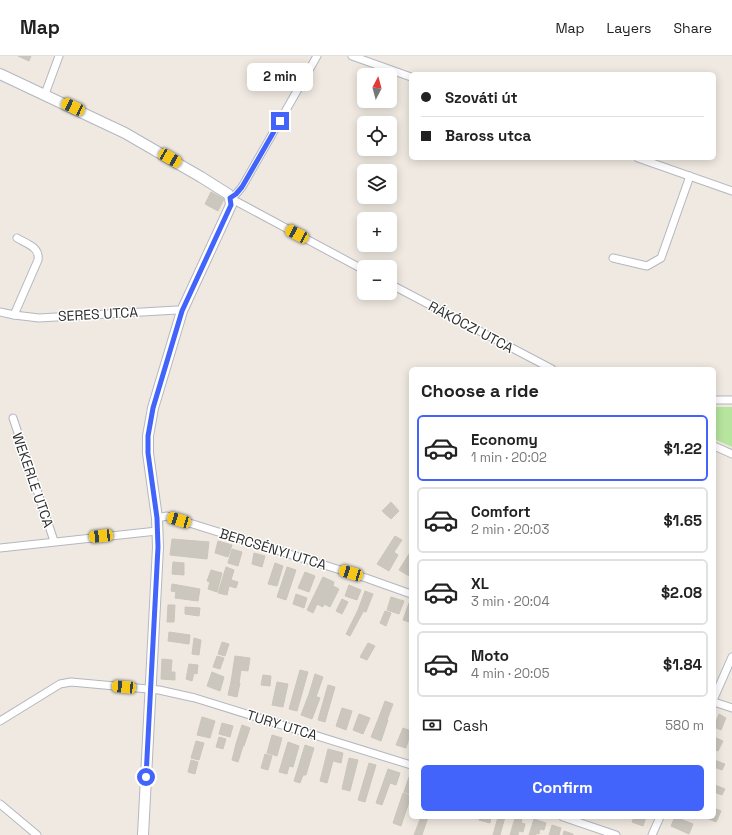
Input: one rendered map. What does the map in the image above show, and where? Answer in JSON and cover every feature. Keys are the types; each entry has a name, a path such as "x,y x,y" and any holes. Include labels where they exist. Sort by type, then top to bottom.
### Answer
{"main road":[{"path":"0,74 131,136 201,176 228,194 230,198 231,205 182,311 153,408 148,436 150,473 157,518 158,560 143,835"}],"street":[{"path":"45,94 59,56"},
{"path":"317,56 242,187 230,198 357,266"},
{"path":"352,56 409,76"},
{"path":"644,160 732,191"},
{"path":"613,258 647,266 661,258 690,176"},
{"path":"14,315 38,260 39,254 37,250 17,238"},
{"name":"RÁKÓCZI UTCA","path":"397,288 548,367"},
{"name":"SERES UTCA","path":"0,312 39,318 177,310 182,311"},
{"path":"716,400 732,400"},
{"name":"WEKERLE UTCA","path":"13,418 54,542"},
{"path":"716,447 732,454"},
{"name":"BERCSÉNYI UTCA","path":"157,518 167,516 366,578 409,593"},
{"name":"WEKERLE UTCA","path":"0,548 157,531"},
{"path":"716,693 732,657"},
{"name":"TURY UTCA","path":"0,721 60,684 71,682 151,690 195,698 409,765"},
{"path":"716,703 732,708"},
{"path":"0,804 36,835"},
{"path":"569,819 616,835"},
{"path":"652,835 659,819"}],"green space":[{"path":"716,407 732,407 732,447 716,440"}],"building":[{"path":"18,56 31,56 29,61"},
{"path":"211,192 224,199 218,211 205,204"},
{"path":"391,502 399,511 391,519 382,511"},
{"path":"395,536 402,540 394,552 398,555 389,571 377,564"},
{"path":"172,539 209,542 207,559 170,555"},
{"path":"218,541 232,545 228,557 215,553"},
{"path":"232,549 242,552 238,566 228,563"},
{"path":"254,553 265,556 262,567 252,564"},
{"path":"409,554 409,576 399,570"},
{"path":"173,562 184,563 184,575 172,574"},
{"path":"275,563 283,566 277,586 268,584"},
{"path":"226,567 234,570 231,580 238,582 236,588 229,586 227,595 218,593"},
{"path":"287,567 296,570 286,600 277,597"},
{"path":"211,570 222,573 217,592 208,589 210,582 207,581"},
{"path":"305,572 315,576 309,592 298,588"},
{"path":"323,577 334,582 333,586 339,589 330,607 324,604 323,607 317,604 313,613 307,610"},
{"path":"172,584 200,589 198,601 175,598 176,592 171,591"},
{"path":"349,585 361,590 357,600 345,596"},
{"path":"365,591 373,594 366,612 358,610"},
{"path":"296,594 307,598 304,608 293,604"},
{"path":"391,597 404,601 399,614 387,610"},
{"path":"342,599 348,602 342,614 336,611"},
{"path":"409,603 409,622 403,620"},
{"path":"168,605 175,605 174,622 167,622"},
{"path":"185,607 200,608 199,616 185,614"},
{"path":"358,610 363,612 350,636 346,634"},
{"path":"385,611 391,613 386,626 380,623"},
{"path":"169,632 190,635 189,644 168,641"},
{"path":"194,638 201,640 199,655 192,654"},
{"path":"222,642 229,644 225,656 218,654"},
{"path":"368,643 375,646 367,660 360,657"},
{"path":"217,656 224,658 220,669 213,667"},
{"path":"235,656 250,658 248,671 233,669"},
{"path":"162,659 172,660 171,672 175,672 175,680 161,679"},
{"path":"189,664 198,665 197,674 194,673 192,681 186,679"},
{"path":"233,669 241,670 239,683 231,682"},
{"path":"300,670 308,672 297,711 289,709"},
{"path":"212,672 224,677 220,691 207,686"},
{"path":"315,674 323,677 316,697 309,694"},
{"path":"263,675 271,676 270,686 261,685"},
{"path":"231,682 240,683 237,697 228,695"},
{"path":"277,682 288,684 283,707 272,705"},
{"path":"328,685 335,687 325,722 318,720"},
{"path":"309,694 320,698 312,719 301,715"},
{"path":"385,701 393,704 387,720 379,717"},
{"path":"342,708 352,711 346,730 336,726"},
{"path":"359,714 370,718 363,734 353,730"},
{"path":"719,714 726,718 721,730 716,728 716,722"},
{"path":"202,717 215,721 210,738 197,735"},
{"path":"379,717 388,720 381,741 371,737"},
{"path":"222,723 233,726 230,737 219,734"},
{"path":"242,725 250,728 244,746 236,744"},
{"path":"403,728 409,730 409,738 406,748 396,745"},
{"path":"272,735 282,738 277,756 267,753"},
{"path":"219,737 226,739 223,749 216,747"},
{"path":"716,738 723,741 718,751 716,750"},
{"path":"196,741 204,743 199,760 191,758"},
{"path":"288,742 299,746 293,767 289,766 287,774 279,772"},
{"path":"236,744 243,746 238,762 232,760"},
{"path":"305,745 314,748 308,768 299,765"},
{"path":"328,749 343,753 341,763 333,761 327,783 320,781"},
{"path":"265,754 272,756 268,770 261,768"},
{"path":"349,758 358,760 350,791 342,789"},
{"path":"191,760 198,762 195,774 188,772"},
{"path":"716,761 725,764 722,770 716,768"},
{"path":"369,763 376,765 365,802 358,800"},
{"path":"299,765 308,768 306,775 303,775 300,783 294,781"},
{"path":"388,769 400,773 396,785 390,783 382,805 376,803"},
{"path":"409,777 409,793 404,792"},
{"path":"716,785 725,789 722,795 716,793"},
{"path":"403,793 409,795 409,802 401,826 393,823"},
{"path":"716,809 721,811 716,822 709,819 716,819"},
{"path":"420,819 427,819 422,835 414,835"},
{"path":"479,819 491,819 490,823"},
{"path":"497,819 504,819 500,835 493,835"},
{"path":"515,819 522,820 521,823 525,824 523,832 519,831 518,835 510,835"},
{"path":"534,819 546,823 544,830 540,829 539,834 536,833 536,835 529,835"},
{"path":"633,819 645,819 643,826 632,822"},
{"path":"674,819 680,819 693,824 689,834 671,826"},
{"path":"552,825 561,828 559,835 549,835"},
{"path":"564,831 573,834 573,835 563,835"}],"route":[{"path":"146,777 158,560 157,518 148,453 150,422 182,311 231,205 230,198 242,187 280,121"}]}
